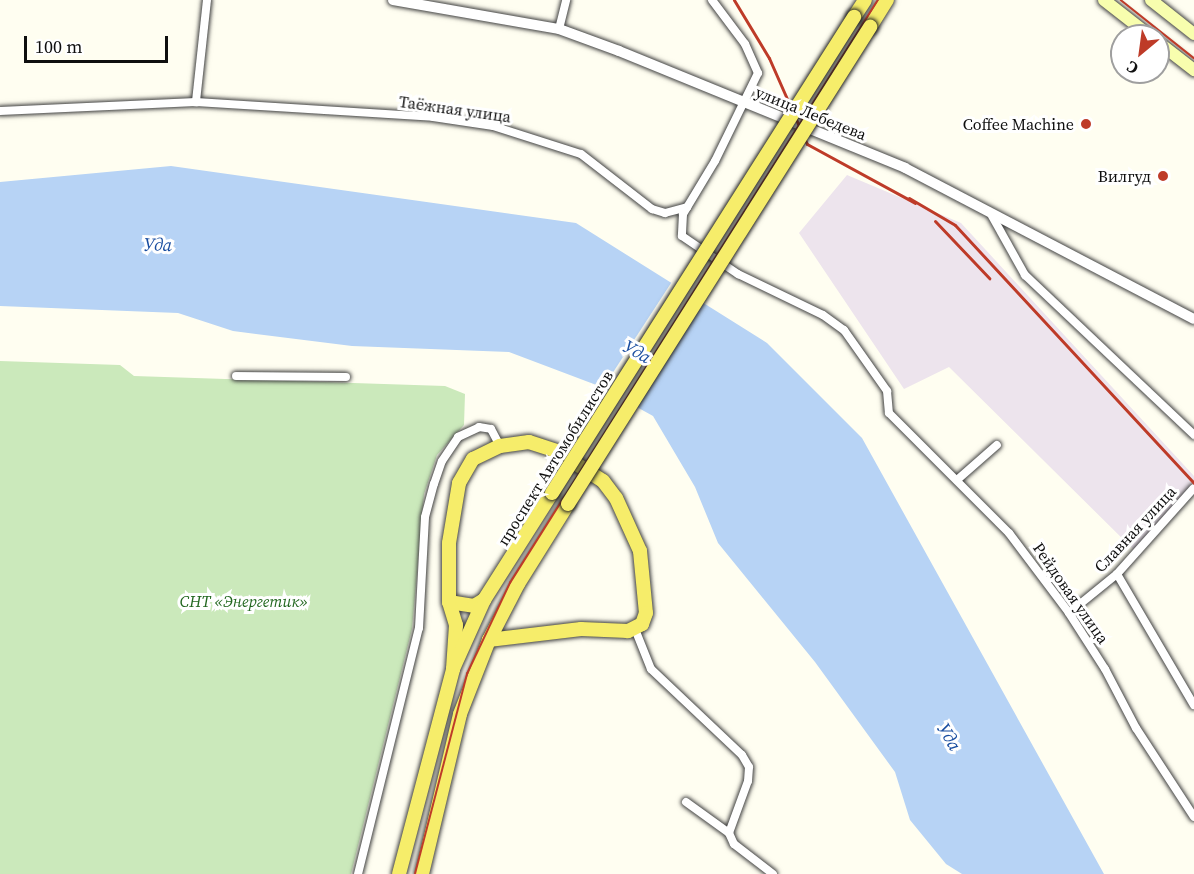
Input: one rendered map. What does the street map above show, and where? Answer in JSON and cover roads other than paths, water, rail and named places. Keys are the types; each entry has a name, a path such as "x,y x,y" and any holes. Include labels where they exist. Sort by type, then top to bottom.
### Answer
{"main road":[{"name":"проспект Автомобилистов","path":"399,874 453,669 484,600 865,0"},
{"path":"422,874 460,714 489,640 518,584 887,0"},
{"path":"1104,0 1135,24"},
{"path":"1151,0 1194,34"},
{"path":"1170,51 1194,70"},
{"path":"453,669 456,625 449,602 449,543 459,483 473,459 500,446 528,442 556,451 603,481 630,524 640,551 646,613 642,624 635,629 581,629 489,640"},
{"path":"449,602 474,606 484,600"}],"street":[{"path":"196,102 207,0"},
{"name":"улица Лебедева","path":"393,0 559,29 905,168 992,216 1194,320"},
{"path":"559,29 566,0"},
{"path":"687,207 758,73 745,44 712,0"},
{"name":"Таёжная улица","path":"0,111 196,102 433,117 493,126 581,154 652,209 665,213 687,207"},
{"name":"Рейдовая улица","path":"687,207 680,224 682,236 738,274 823,315 844,330 887,391 889,412 1009,533 1069,614 1105,669 1136,728 1194,817"},
{"path":"992,216 1025,275 1194,435"},
{"path":"236,376 346,377"},
{"path":"358,874 419,628 425,517 434,484 442,461 458,437 479,427 491,429 500,446"},
{"path":"957,480 997,445"},
{"name":"Славная улица","path":"1069,614 1116,574 1194,488"},
{"path":"1116,574 1194,705"},
{"path":"635,629 651,669 742,755 750,767 748,781 729,833"},
{"path":"686,802 729,833 734,844 773,874"}],"water":[{"name":"Уда","path":"171,166 576,223 767,343 862,438 1104,874 962,874 946,864 910,820 895,772 815,662 718,543 695,487 653,416 599,386 509,352 352,346 233,331 178,313 0,306 0,182"}],"tram line":[{"path":"415,874 467,674 510,583 878,0"},
{"path":"1121,0 1194,58"}],"railway":[{"path":"734,0 769,58 807,144 915,203"},
{"path":"909,198 955,225 1194,483"},
{"path":"935,221 989,278"}],"place":[{"name":"Coffee Machine","path":"1086,124"},
{"name":"Вилгуд","path":"1163,176"}],"park label":[{"name":"СНТ «Энергетик»","path":"244,601"}]}
